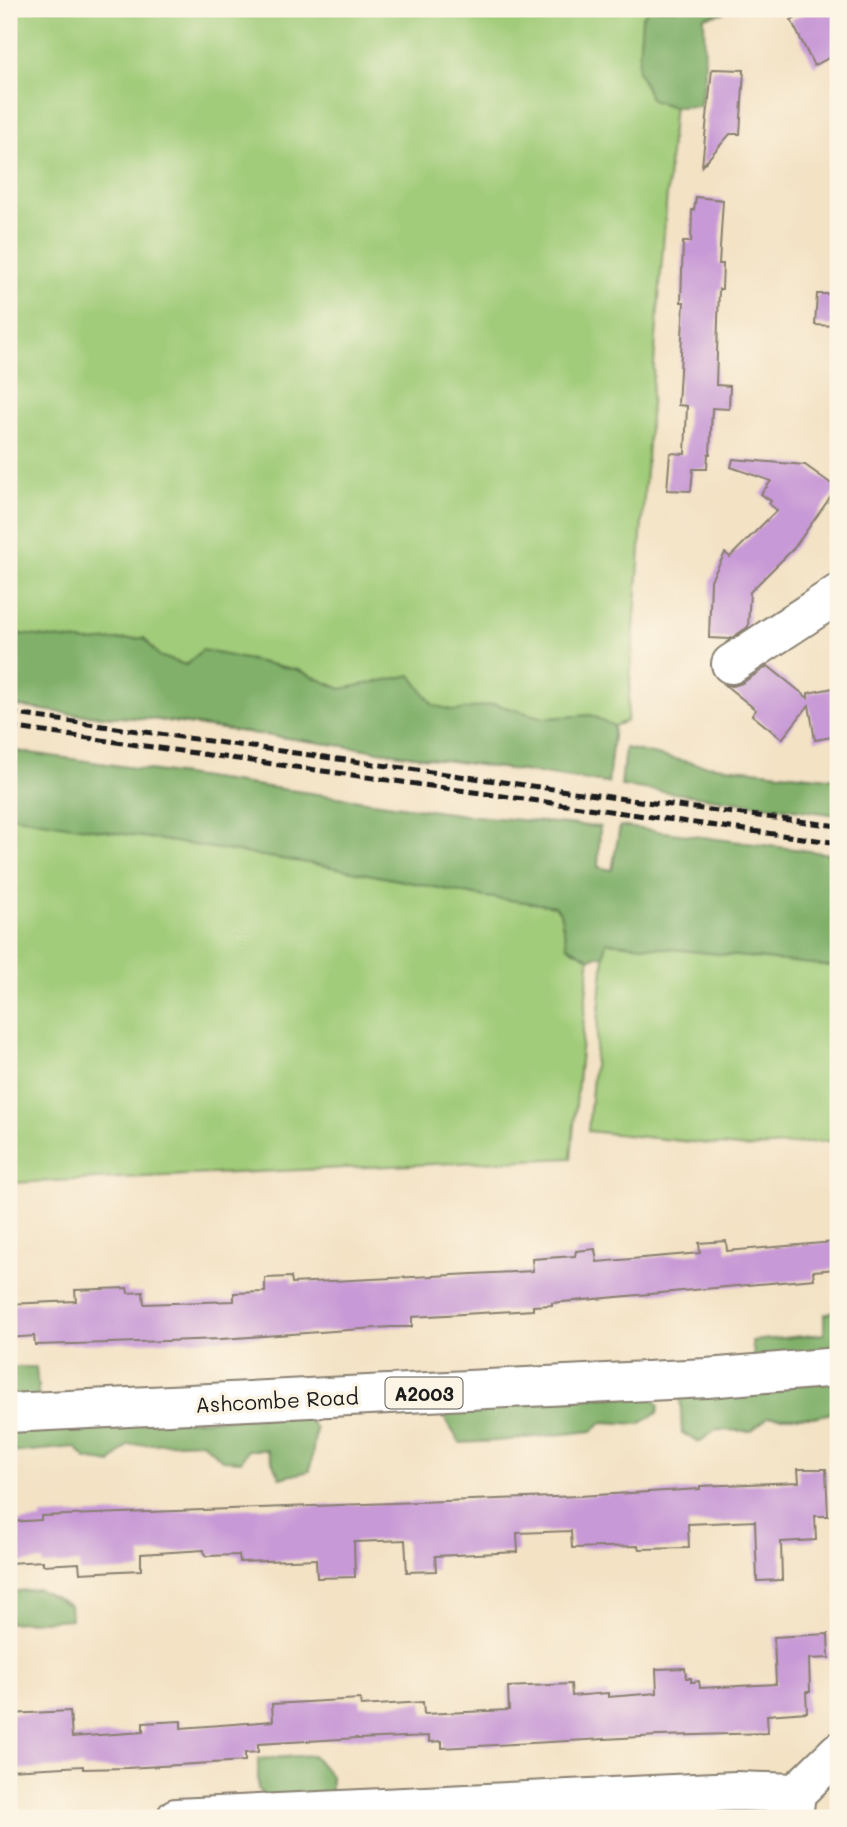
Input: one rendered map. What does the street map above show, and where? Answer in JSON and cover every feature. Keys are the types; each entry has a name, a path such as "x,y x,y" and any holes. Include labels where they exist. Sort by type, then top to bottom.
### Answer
{"main road":[{"path":"731,664 838,594"},
{"name":"Ashcombe Road","path":"9,1413 667,1381 838,1367"},
{"path":"176,1818 723,1792 794,1806 838,1752"}],"green space":[{"path":"9,9 681,9 627,721 614,726 608,783 152,719 72,714 9,705"},
{"path":"649,9 723,9 723,13 704,17 705,75 700,106 674,107 651,100 638,70 642,18"},
{"path":"9,634 88,642 144,638 159,656 186,665 202,650 298,670 341,689 411,675 433,705 455,711 494,704 544,718 591,715 614,726 608,783 152,719 72,714 9,705"},
{"path":"625,748 697,764 838,779 838,815 621,786"},
{"path":"9,750 464,815 600,827 598,867 612,870 620,826 838,855 838,967 606,942 604,955 589,958 567,946 560,913 555,906 485,897 326,866 9,816"},
{"path":"9,778 598,867 571,1158 9,1183"},
{"path":"612,870 838,907 838,1140 748,1148 588,1131"},
{"path":"838,1309 838,1356 755,1362 752,1341 824,1334 824,1315"},
{"path":"9,1367 36,1367 39,1400 9,1402"},
{"path":"838,1379 838,1415 832,1413 813,1417 768,1417 751,1431 716,1430 699,1442 682,1433 680,1393"},
{"path":"651,1394 659,1406 657,1413 639,1424 603,1422 592,1431 460,1443 445,1419 451,1403"},
{"path":"305,1416 316,1428 310,1471 280,1478 267,1450 248,1450 241,1461 222,1460 202,1442 128,1445 111,1463 86,1459 75,1447 9,1453 9,1427"},
{"path":"37,1589 70,1605 71,1619 9,1623 9,1592"},
{"path":"313,1755 331,1776 331,1793 264,1797 258,1789 258,1759"}],"building":[{"path":"813,9 838,9 838,53 814,66 791,20"},
{"path":"712,69 744,70 740,134 730,134 702,166"},
{"path":"696,197 723,200 719,264 723,264 722,289 719,289 716,385 730,386 729,409 712,408 707,469 693,469 691,491 667,490 670,453 685,454 687,406 678,405 684,302 681,302 683,242 691,242 692,210"},
{"path":"817,294 838,294 838,326 815,325"},
{"path":"733,459 805,465 837,488 794,548 750,592 748,627 730,639 709,638 711,580 725,553 730,557 777,510 769,504 771,501 761,494 771,481 731,467"},
{"path":"768,666 808,698 808,693 838,687 838,736 815,740 809,705 782,739 752,715 756,710 725,685 742,683"},
{"path":"726,1241 727,1251 834,1242 837,1269 813,1271 814,1279 552,1303 533,1306 533,1310 412,1317 412,1327 110,1343 35,1345 34,1336 9,1338 9,1304 76,1301 75,1290 127,1288 128,1293 143,1292 144,1304 234,1301 234,1293 265,1292 265,1278 291,1277 292,1283 533,1271 532,1259 575,1256 576,1251 595,1249 597,1262 700,1253 699,1243"},
{"path":"798,1469 826,1469 828,1516 815,1516 816,1540 781,1542 782,1580 757,1581 755,1521 688,1524 689,1548 572,1548 571,1531 517,1533 518,1552 435,1556 436,1571 407,1572 405,1540 354,1542 355,1577 317,1578 316,1559 240,1562 239,1555 205,1556 204,1550 141,1554 141,1570 80,1573 79,1563 9,1563 9,1522 41,1520 41,1516 700,1489 700,1486 799,1482"},
{"path":"828,1634 829,1658 809,1659 810,1692 806,1692 807,1712 767,1715 768,1733 442,1748 442,1741 429,1742 429,1736 357,1738 258,1744 258,1752 245,1753 245,1761 127,1768 83,1769 83,1766 9,1770 9,1714 70,1711 72,1737 143,1732 143,1723 181,1721 181,1728 273,1721 272,1704 360,1699 361,1706 423,1702 424,1714 509,1710 508,1687 571,1684 572,1696 608,1693 608,1697 657,1693 656,1669 685,1668 686,1678 691,1678 691,1682 699,1681 700,1688 776,1684 774,1637"}],"railway":[{"path":"9,713 646,802 838,826"},
{"path":"9,727 838,843"}]}
